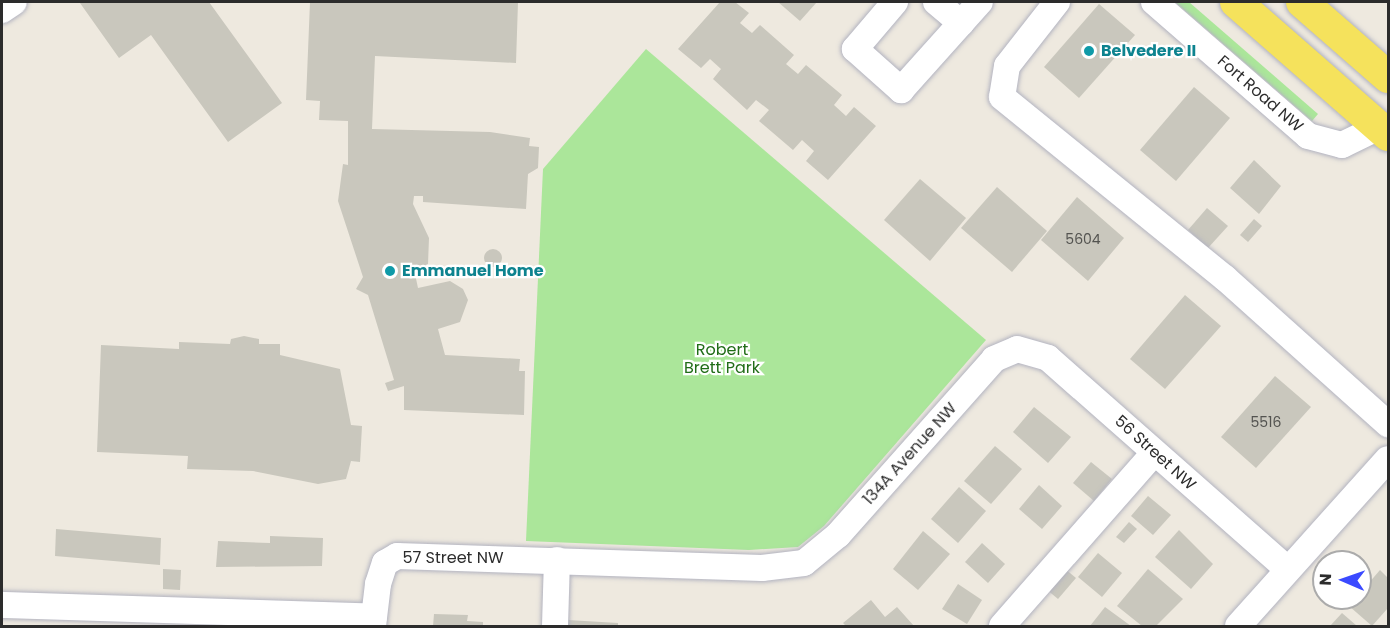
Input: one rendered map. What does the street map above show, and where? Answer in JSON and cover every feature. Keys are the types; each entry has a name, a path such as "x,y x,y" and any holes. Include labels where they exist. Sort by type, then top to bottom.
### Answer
{"main road":[{"name":"Fort Road NW","path":"1236,2 1384,131"},
{"path":"1302,2 1389,77"}],"street":[{"path":"2,10 14,2"},
{"path":"895,2 855,49 901,90 980,2"},
{"path":"936,2 961,23"},
{"path":"1057,2 1007,66 1002,97 1225,278 1389,424"},
{"name":"Fort Road NW","path":"1154,2 1308,136 1342,145 1384,131"},
{"name":"56 Street NW","path":"1017,349 1048,358 1287,569"},
{"name":"134A Avenue NW","path":"804,563 838,535 994,359 1017,349"},
{"path":"1002,627 1154,453"},
{"path":"1238,627 1287,569 1389,459"},
{"name":"57 Street NW","path":"2,605 374,622 385,563 397,556 762,568 804,563"},
{"path":"555,627 557,560"}],"green space":[{"path":"1175,2 1189,2 1318,114 1312,121"},
{"name":"Robert Brett Park","path":"646,49 986,340 824,526 798,547 749,550 526,541 543,169"}],"building":[{"path":"209,2 282,103 228,142 151,35 119,58 80,3"},
{"name":"Emmanuel Home","path":"310,2 518,2 516,63 375,56 372,129 490,132 530,138 529,146 539,147 538,168 528,174 526,209 423,202 423,196 414,196 413,204 429,238 428,264 415,274 418,288 450,281 463,289 468,300 460,322 438,329 445,355 520,359 519,371 525,371 524,415 404,410 404,386 388,391 385,383 394,380 368,295 356,289 363,277 338,201 343,164 348,165 348,121 319,120 320,101 306,100"},
{"path":"720,2 735,2 749,13 740,23 752,33 760,25 794,55 786,64 798,74 806,65 842,95 834,105 846,116 854,107 876,126 828,180 806,161 814,151 802,140 793,150 759,121 769,110 756,100 747,110 713,79 721,69 710,59 701,68 678,49"},
{"path":"778,2 817,2 800,21"},
{"name":"Belvedere II","path":"1099,4 1135,35 1079,98 1044,67"},
{"path":"1194,87 1230,118 1176,181 1140,150"},
{"path":"1254,160 1281,186 1259,214 1230,188"},
{"path":"920,179 966,218 930,261 884,220"},
{"path":"997,187 1047,231 1012,272 961,228"},
{"path":"1077,197 1124,238 1088,281 1041,240"},
{"path":"1207,208 1228,226 1208,248 1188,230"},
{"path":"1254,219 1262,226 1248,242 1240,235"},
{"path":"493,249 499,252 502,258 499,264 493,267 487,264 484,258 487,252"},
{"path":"1185,295 1221,326 1165,389 1130,359"},
{"path":"244,336 259,339 259,344 280,344 280,355 340,369 351,425 362,426 360,462 351,461 346,479 318,484 253,471 187,469 188,456 97,452 101,345 179,349 179,342 230,344 231,339"},
{"path":"1275,376 1311,407 1256,468 1221,437"},
{"path":"1034,407 1071,437 1048,463 1013,432"},
{"path":"995,446 1022,469 991,504 964,481"},
{"path":"1091,462 1112,479 1094,501 1073,483"},
{"path":"1039,485 1062,506 1042,529 1019,509"},
{"path":"959,487 986,511 958,543 931,519"},
{"path":"1148,496 1171,515 1153,535 1131,516"},
{"path":"1129,522 1137,529 1124,543 1116,537"},
{"path":"56,529 161,538 160,565 55,556"},
{"path":"1179,530 1213,564 1191,589 1155,557"},
{"path":"923,531 950,554 918,590 893,569"},
{"path":"270,536 323,538 322,566 216,567 218,541 270,543"},
{"path":"982,543 1005,564 988,583 965,562"},
{"path":"1098,553 1122,573 1102,597 1078,577"},
{"path":"1064,568 1076,578 1058,599 1046,589"},
{"path":"163,569 181,570 180,590 163,589"},
{"path":"1148,569 1183,599 1156,626 1142,626 1117,606"},
{"path":"1380,570 1388,578 1388,608 1372,626 1354,610 1372,610 1372,579"},
{"path":"958,584 982,600 967,624 942,609"},
{"path":"871,600 885,617 897,607 914,626 846,626 843,623"},
{"path":"1105,607 1131,626 1090,626"},
{"path":"1342,613 1357,626 1330,626"},
{"path":"434,614 468,615 467,621 483,622 483,626 433,626"},
{"path":"568,620 618,623 618,626 568,626"}],"place":[{"name":"Belvedere II","path":"1089,51"},
{"name":"Emmanuel Home","path":"390,271"}]}
